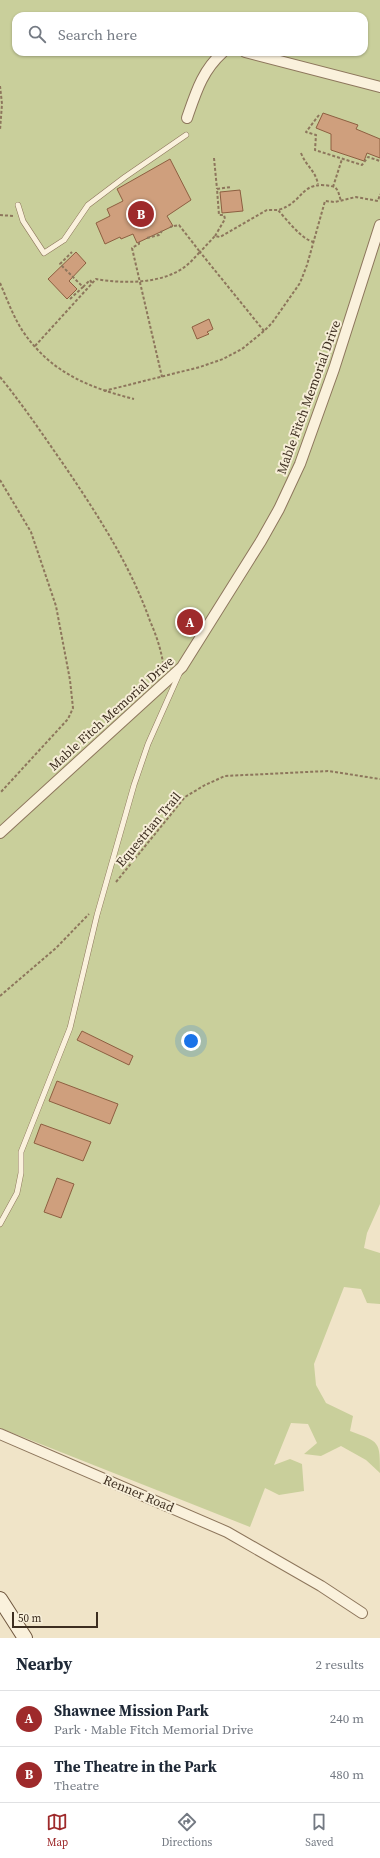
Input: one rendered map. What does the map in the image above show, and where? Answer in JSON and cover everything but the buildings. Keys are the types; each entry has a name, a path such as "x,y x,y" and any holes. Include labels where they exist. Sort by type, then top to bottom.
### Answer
{"main road":[{"path":"0,1599 24,1638"}],"street":[{"path":"187,118 198,85 219,56"},
{"path":"260,56 380,88"},
{"name":"Mable Fitch Memorial Drive","path":"0,833 182,667 261,541 279,509 300,464 334,369 380,225"},
{"name":"Renner Road","path":"0,1434 196,1518 275,1559 321,1586 362,1613"}],"lane":[{"path":"18,205 22,216 44,253 64,240 88,205 186,136"},
{"path":"0,1224 18,1193 21,1173 21,1152 70,1028 102,898 134,785 148,744 182,667"}],"path":[{"path":"0,86 2,104 0,130"},
{"path":"319,115 306,132 316,135 315,150 362,165 368,157 380,161"},
{"path":"301,153 304,161 315,174 318,184"},
{"path":"34,346 96,279 121,282 164,278 186,266 200,252 215,236 225,220 224,215 219,215 214,158"},
{"path":"333,187 342,159"},
{"path":"215,236 220,237 267,210 278,210 289,207 309,188 318,184 333,187 338,191 341,201"},
{"path":"217,188 232,187"},
{"path":"104,391 200,367 223,359 242,349 272,323 300,283 314,242 325,201 336,202 356,197 378,201 380,194"},
{"path":"278,210 302,236 309,241 314,242"},
{"path":"0,215 22,216"},
{"path":"170,228 179,225 264,331"},
{"path":"147,238 159,235 162,231"},
{"path":"139,242 139,244 132,248 162,377"},
{"path":"72,252 60,264 83,287"},
{"path":"70,299 90,280 92,283"},
{"path":"0,283 22,330 34,346 51,362 72,377 104,391 134,398"},
{"path":"0,377 21,402 90,504 127,567 145,606 162,653 165,683"},
{"path":"0,480 31,532 56,606 70,680 73,708 68,719 0,793"},
{"name":"Equestrian Trail","path":"0,996 56,948 102,898 184,797 205,785 225,776 328,771 380,779"}],"green space":[{"path":"0,0 380,0 380,1204 367,1233 364,1248 380,1253 380,1304 367,1303 361,1289 344,1287 314,1364 316,1385 326,1403 353,1416 350,1431 373,1441 376,1444 380,1454 380,1473 366,1460 341,1446 321,1456 304,1454 317,1443 308,1424 291,1423 274,1465 290,1459 302,1464 304,1491 279,1495 265,1488 250,1527 0,1428"}],"place":[{"name":"The Theatre in the Park","path":"141,214"},
{"name":"Shawnee Mission Park","path":"190,622"}]}
